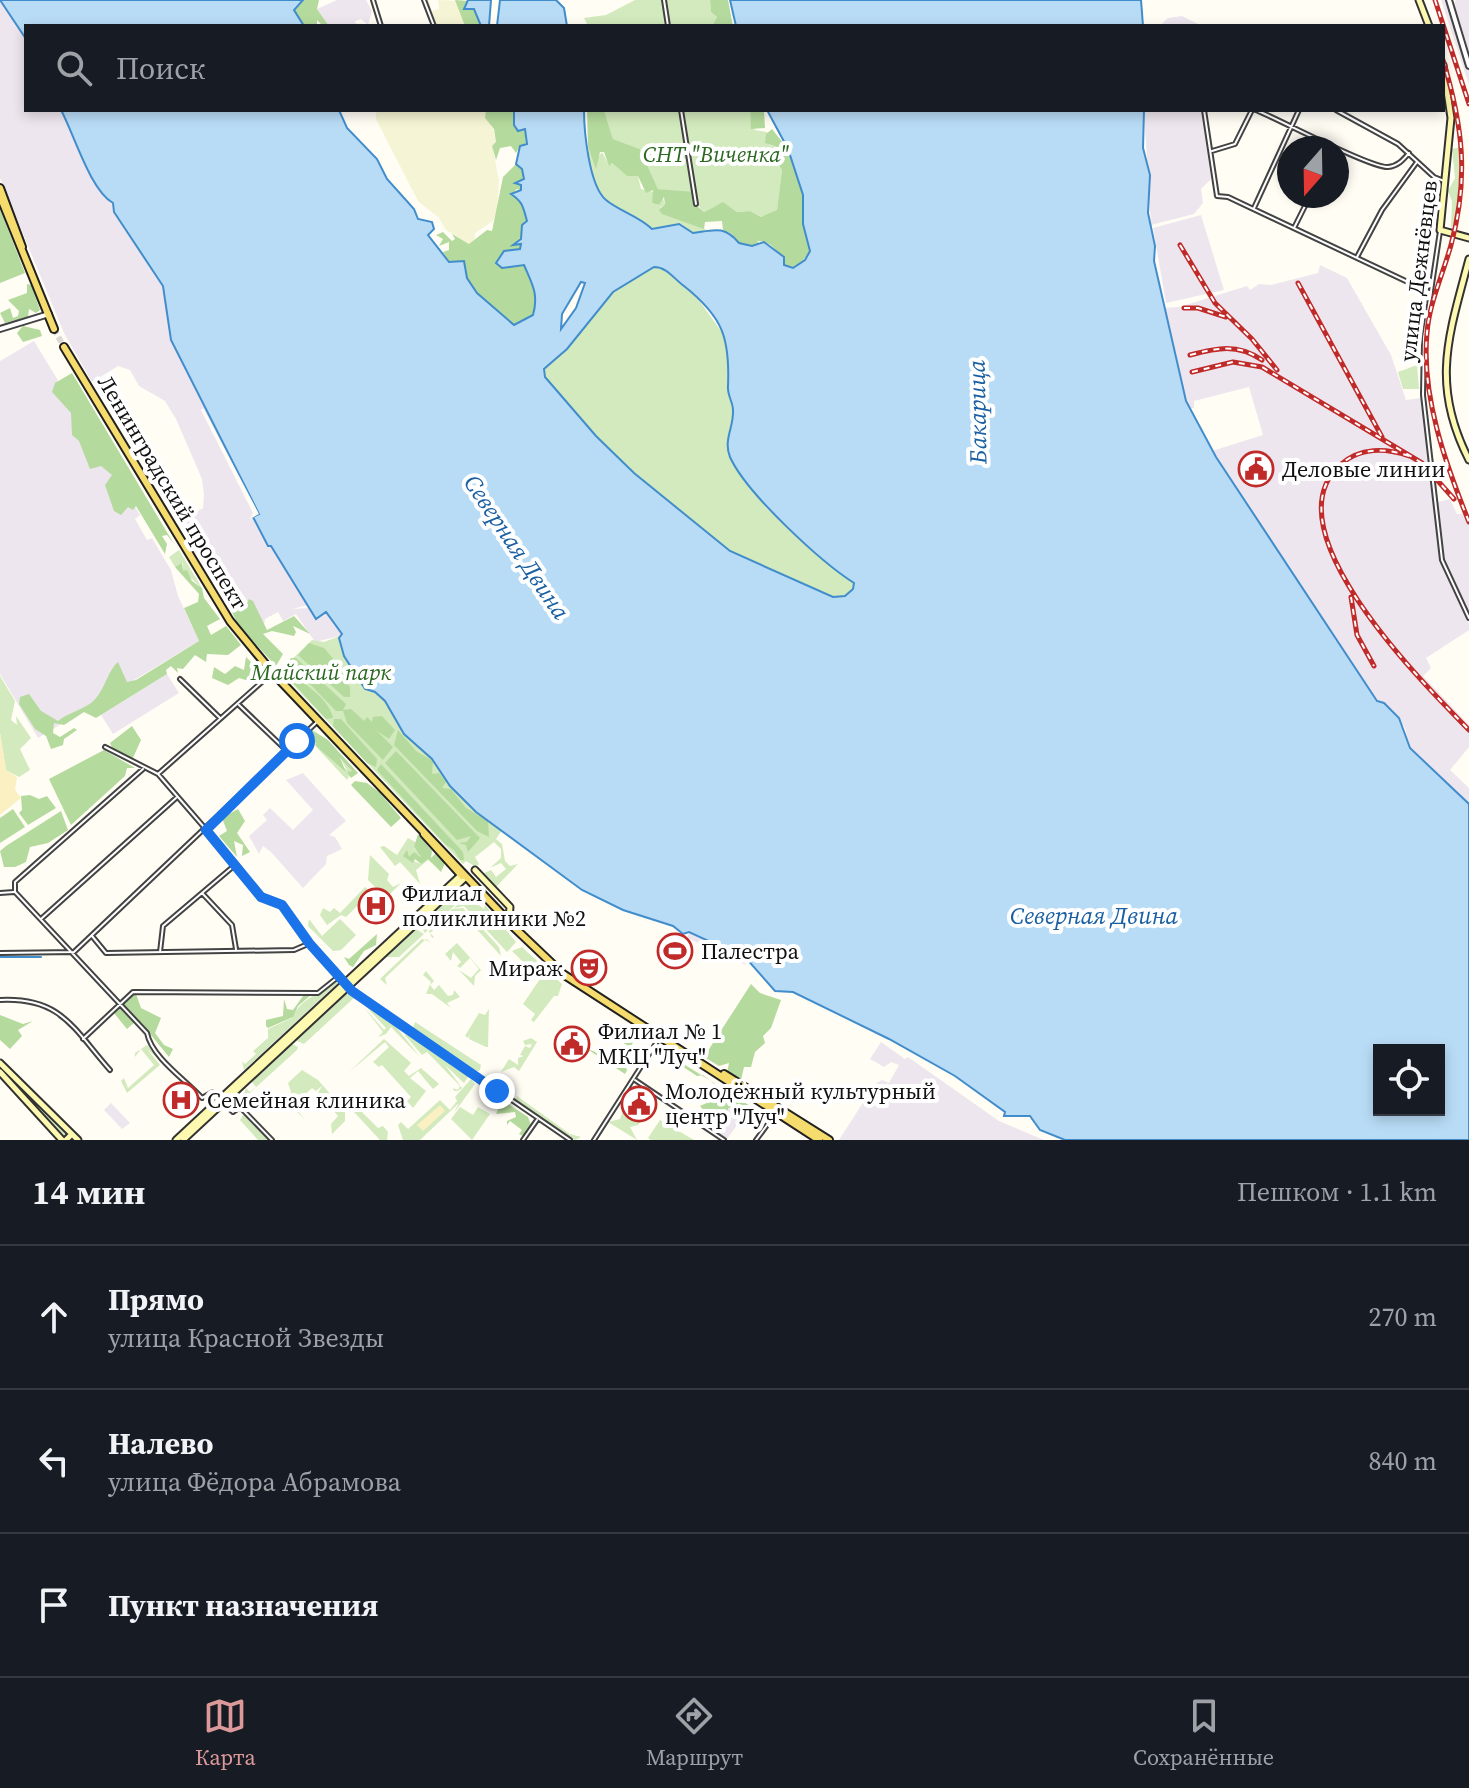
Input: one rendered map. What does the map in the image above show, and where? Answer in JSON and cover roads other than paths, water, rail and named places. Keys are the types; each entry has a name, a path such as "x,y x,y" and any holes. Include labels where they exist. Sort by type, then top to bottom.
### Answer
{"main road":[{"path":"1419,0 1428,24"},
{"name":"улица Дежнёвцев","path":"1440,230 1451,118 1445,78"},
{"path":"0,188 54,329"},
{"path":"1440,230 1469,238"},
{"path":"1469,259 1445,356 1450,412 1469,460"},
{"name":"Ленинградский проспект","path":"64,347 219,607 272,672 513,926 563,974 819,1140"},
{"path":"176,1140 465,875 475,870 510,907 509,918"},
{"name":"Ленинградский проспект","path":"465,875 509,918 513,926"},
{"path":"0,1063 78,1140"},
{"path":"0,1072 64,1140 72,1134"},
{"path":"183,1140 221,1101"},
{"name":"Ленинградский проспект","path":"778,1111 829,1140"}],"street":[{"path":"373,0 380,24"},
{"path":"424,0 433,24"},
{"path":"664,0 668,24"},
{"path":"1449,0 1469,66"},
{"path":"681,112 696,204"},
{"path":"1204,112 1217,196 1228,197 1432,293"},
{"path":"1211,151 1235,144 1253,112"},
{"path":"1259,112 1314,136"},
{"path":"1254,209 1298,112"},
{"path":"1341,112 1370,125 1409,153 1434,177 1445,181"},
{"path":"1349,154 1367,163 1389,167 1398,164 1409,153"},
{"path":"1357,259 1382,210 1418,161"},
{"path":"1294,229 1304,208"},
{"name":"улица Дежнёвцев","path":"1440,230 1421,375 1442,560 1469,618"},
{"path":"0,329 49,314"},
{"path":"158,774 272,672"},
{"path":"180,679 220,719"},
{"path":"238,703 287,751"},
{"path":"0,953 74,952 319,721"},
{"path":"105,747 158,774 261,897 282,905 309,943 347,984 570,1140"},
{"path":"144,768 15,882 15,892 74,952 147,1033 149,1041 166,1061 202,1098 213,1092 233,1112 240,1107 272,1140"},
{"path":"41,919 176,797"},
{"path":"160,952 163,926 236,864"},
{"path":"0,893 15,892"},
{"path":"202,893 232,925 237,951"},
{"path":"92,936 106,953 294,950 309,943"},
{"path":"83,1039 133,992 318,993 339,977"},
{"path":"0,1000 24,999 50,1005 110,1070"},
{"path":"594,1140 661,1036"},
{"path":"634,1079 724,1140"},
{"path":"756,1140 778,1111"},
{"path":"523,1140 537,1119"}],"water":[{"path":"0,0 303,0 294,10 303,24 24,24 24,36"},
{"path":"468,0 491,0 489,24 480,24 474,9 464,9"},
{"path":"500,0 556,0 564,8 567,24 497,24"},
{"path":"730,0 1141,0 1143,24 736,24"},
{"name":"Северная Двина","path":"62,112 340,112 347,128 377,159 387,179 414,209 418,219 432,222 434,229 428,235 449,262 464,261 467,278 477,293 514,325 533,315 535,301 534,289 524,265 502,268 496,263 504,251 520,249 521,244 513,245 521,239 522,225 527,221 522,205 511,194 521,190 521,185 515,183 524,179 522,169 516,164 520,146 527,144 525,129 518,131 514,125 514,112 584,112 589,158 600,193 611,204 652,229 679,224 693,233 723,231 739,243 752,246 764,242 784,257 784,265 793,268 805,260 810,251 803,224 803,195 788,149 768,112 1144,112 1143,148 1150,175 1148,213 1155,246 1154,261 1186,401 1216,457 1377,701 1384,703 1399,718 1410,748 1469,804 1469,1140 1065,1140 1040,1130 1030,1116 1004,1116 1005,1112 955,1076 889,1039 793,992 775,991 746,958 689,932 683,934 673,926 623,910 582,890 476,812 450,786 432,759 404,734 385,701 375,692 365,689 344,656 339,638 342,634 326,612 316,619 271,546 268,546 253,517 259,514 171,340 163,286 114,212 113,203 97,186","holes":["654,267 697,297 708,308 721,330 733,410 728,445 730,457 751,489 786,526 854,583 853,589 845,596 833,597 730,551 634,473 596,436 545,377 544,369 567,349 613,292","581,282 585,283 576,308 561,329 562,314"]}],"waterway":[{"path":"0,957 41,957"}],"tunnel":[{"path":"54,329 64,347"}],"railway":[{"path":"1435,0 1443,24"},
{"path":"1445,31 1469,104"},
{"path":"1445,68 1459,130 1462,174 1457,221 1428,322 1426,357 1437,430 1469,522"},
{"path":"1180,245 1215,303 1252,339 1277,370"},
{"path":"1298,283 1382,437"},
{"path":"1184,308 1198,308 1226,317"},
{"path":"1190,355 1227,348 1244,351 1262,360"},
{"path":"1192,372 1233,362 1262,367 1422,463 1454,499"},
{"path":"1409,456 1365,452 1340,465 1323,493 1324,528 1338,566 1361,605 1420,679 1469,730"},
{"path":"1351,597 1357,635 1374,666"}],"place":[{"name":"Деловые линии","path":"1256,469"},
{"name":"Филиал поликлиники №2","path":"376,906"},
{"name":"Палестра","path":"675,951"},
{"name":"Мираж","path":"589,968"},
{"name":"Филиал № 1 МКЦ \"Луч\"","path":"572,1044"},
{"name":"Семейная клиника","path":"181,1100"},
{"name":"Молодёжный культурный центр \"Луч\"","path":"639,1104"}],"park label":[{"name":"СНТ \"Виченка\"","path":"716,154"},
{"name":"Майский парк","path":"321,672"}],"water label":[{"name":"Бакарица","path":"977,412"}]}
